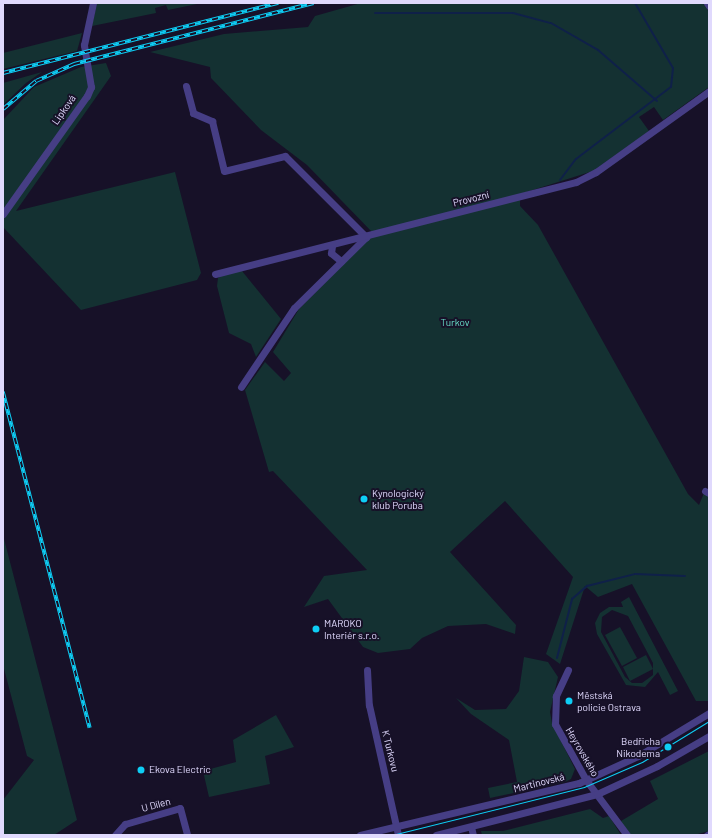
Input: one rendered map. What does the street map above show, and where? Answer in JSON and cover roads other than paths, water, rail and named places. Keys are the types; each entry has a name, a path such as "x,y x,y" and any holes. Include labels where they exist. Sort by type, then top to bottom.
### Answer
{"street":[{"name":"Lipková","path":"3,214 87,96 91,87 84,45 93,3"},
{"path":"186,86 193,114 212,121 224,171 285,156 366,237 294,308 241,387"},
{"name":"Provozní","path":"215,274 332,246 576,182 596,172 709,91"},
{"path":"332,246 331,253 341,261"},
{"name":"K Turkovu","path":"367,670 369,705 398,835"},
{"name":"Heyrovského","path":"568,670 556,696 555,724 586,780 627,835"},
{"name":"Martinovská","path":"360,835 586,780 657,746 709,713"},
{"path":"436,835 597,794 649,770 709,736"},
{"name":"U Dílen","path":"115,835 125,824 180,808 187,835"},
{"path":"471,827 473,835"}],"waterway":[{"path":"560,180 576,159 671,87 673,68 635,3"},
{"path":"375,13 513,13 551,23 598,50 657,101"},
{"path":"557,658 572,599 587,586 635,574 685,576"}],"tram line":[{"path":"392,835 584,787 642,762 709,721"}],"railway":[{"path":"3,73 278,3"},
{"path":"3,109 36,81 74,64 313,3"},
{"path":"3,392 90,728"}],"place":[{"name":"Kynologický klub Poruba","path":"364,499"},
{"name":"MAROKO Interiér s.r.o.","path":"316,629"},
{"name":"Městská policie Ostrava","path":"569,701"},
{"name":"Bedřicha Nikodema","path":"668,747"},
{"name":"Ekova Electric","path":"141,770"}],"park label":[{"name":"Turkov","path":"455,323"}]}
